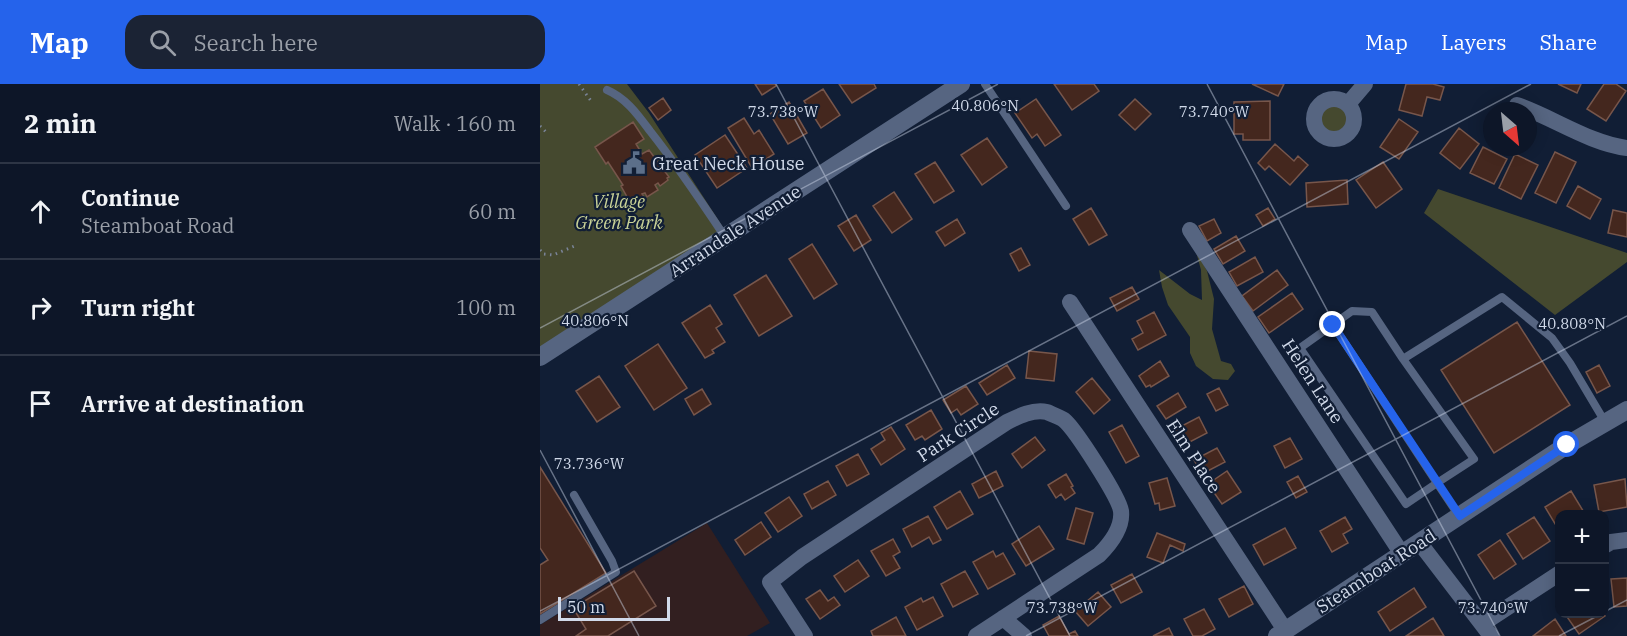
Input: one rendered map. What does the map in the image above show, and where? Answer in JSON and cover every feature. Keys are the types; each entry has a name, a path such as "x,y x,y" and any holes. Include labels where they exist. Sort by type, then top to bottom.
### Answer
{"street":[{"name":"Arrandale Avenue","path":"540,357 961,84"},
{"path":"1348,104 1365,84"},
{"path":"1537,112 1592,139 1627,149"},
{"name":"Helen Lane","path":"1190,230 1402,554"},
{"name":"Elm Place","path":"1070,302 1281,633"},
{"name":"Steamboat Road","path":"1281,633 1627,410"},
{"name":"Park Circle","path":"805,636 770,582 802,557 1007,422 1024,413 1046,412 1064,420 1090,454 1117,499 1121,512 1120,525 1109,546 1099,555 976,636"},
{"path":"1609,543 1627,540"},
{"path":"1419,542 1486,630 1555,577"},
{"path":"1003,618 1010,636"},
{"path":"1003,618 1024,636"}],"lane":[{"path":"985,84 1066,206"},
{"path":"607,90 616,94 632,108 675,162 725,238"},
{"path":"1403,359 1502,297 1552,338 1570,363 1605,423"},
{"path":"1352,311 1372,312 1403,359 1474,459 1406,504 1300,348 1352,311"},
{"path":"1333,325 1460,516"},
{"path":"540,620 616,572 574,495"}],"path":[{"path":"579,84 591,101"},
{"path":"540,126 546,132"},
{"path":"540,250 543,254 553,255 577,245"}],"shaded area":[{"path":"707,523 770,623 747,636 540,636 540,625"}],"green space":[{"name":"Village Green Park","path":"540,84 627,84 649,113 728,235 540,357"},
{"path":"1334,104 1345,109 1350,120 1345,131 1334,136 1323,131 1318,120 1323,109"},
{"path":"1438,189 1627,253 1627,262 1555,315 1424,213"},
{"path":"1195,248 1207,271 1214,299 1212,329 1221,361 1231,364 1235,371 1228,380 1213,379 1196,366 1190,353 1190,337 1168,305 1162,287 1159,270 1190,294 1202,300 1201,270"}],"building":[{"path":"755,84 775,84 776,86 762,95"},
{"path":"839,84 874,84 876,88 852,103"},
{"path":"1054,84 1094,84 1099,91 1072,110"},
{"path":"1252,84 1284,84 1278,96"},
{"path":"1406,84 1433,84 1444,87 1440,100 1427,97 1422,116 1399,110"},
{"path":"1558,84 1581,84 1577,93"},
{"path":"1604,84 1616,84 1626,91 1606,121 1587,109"},
{"path":"823,89 840,115 821,128 804,101"},
{"path":"663,98 671,110 658,120 649,108"},
{"path":"1036,99 1061,135 1045,146 1037,134 1032,138 1015,113"},
{"path":"1135,99 1151,114 1135,130 1119,115"},
{"path":"1270,101 1270,140 1243,140 1243,134 1234,134 1234,102"},
{"path":"789,102 807,133 788,144 770,114"},
{"path":"744,118 754,134 759,130 774,154 752,168 728,128"},
{"path":"1399,119 1418,132 1399,159 1380,147"},
{"name":"Great Neck House","path":"633,122 644,139 636,144 642,154 649,150 669,177 660,186 658,183 655,185 658,190 647,197 645,193 642,194 644,197 634,203 630,202 621,186 623,185 595,147"},
{"path":"1459,128 1479,144 1460,169 1440,153"},
{"path":"725,135 747,168 717,188 695,155"},
{"path":"987,138 1007,167 982,185 961,155"},
{"path":"1275,144 1294,161 1298,156 1308,165 1290,185 1269,166 1265,170 1258,163"},
{"path":"1483,147 1483,156 1501,156 1507,159 1494,184 1470,173"},
{"path":"1555,152 1576,162 1556,203 1535,193"},
{"path":"1514,156 1519,156 1538,165 1521,199 1499,188"},
{"path":"935,162 954,191 934,203 915,174"},
{"path":"1383,162 1402,189 1376,208 1356,180"},
{"path":"1347,180 1348,204 1307,207 1306,183"},
{"path":"1578,186 1601,199 1590,219 1567,206"},
{"path":"894,192 912,219 892,233 873,206"},
{"path":"1091,208 1107,235 1089,245 1073,219"},
{"path":"1268,208 1275,219 1263,226 1256,215"},
{"path":"1613,210 1627,213 1627,237 1608,233"},
{"path":"856,215 871,240 854,251 838,226"},
{"path":"957,219 965,233 945,246 936,232"},
{"path":"1214,219 1221,233 1207,241 1199,226"},
{"path":"1236,236 1245,251 1223,264 1214,249"},
{"path":"812,244 837,284 814,299 789,259"},
{"path":"1021,248 1030,265 1019,271 1010,254"},
{"path":"1255,257 1263,272 1237,286 1229,272"},
{"path":"1277,270 1288,285 1253,311 1242,296"},
{"path":"766,275 792,316 759,336 734,295"},
{"path":"1132,287 1139,299 1117,311 1110,298"},
{"path":"1292,293 1303,309 1269,333 1258,317"},
{"path":"710,305 722,324 716,328 725,342 712,350 714,353 705,358 682,323"},
{"path":"1154,312 1166,335 1138,350 1132,339 1143,333 1137,321"},
{"path":"1517,322 1570,405 1494,453 1441,370"},
{"path":"658,344 687,388 654,410 625,366"},
{"path":"1029,351 1057,354 1054,381 1026,378"},
{"path":"1160,361 1169,376 1151,387 1150,385 1146,387 1139,376"},
{"path":"1007,365 1015,378 987,395 979,383"},
{"path":"1599,365 1610,386 1597,393 1586,372"},
{"path":"599,376 620,407 597,422 576,391"},
{"path":"1092,378 1110,400 1094,414 1076,392"},
{"path":"966,386 978,404 961,415 957,409 951,413 943,400"},
{"path":"1219,388 1228,405 1216,411 1207,394"},
{"path":"702,389 711,404 694,415 685,399"},
{"path":"1178,393 1186,407 1166,419 1157,406"},
{"path":"931,410 942,429 925,440 922,436 915,440 906,425"},
{"path":"1199,417 1207,433 1182,446 1174,430"},
{"path":"1122,425 1139,456 1126,463 1109,432"},
{"path":"891,427 905,449 881,465 871,449 885,440 881,433"},
{"path":"1035,437 1045,450 1022,468 1012,454"},
{"path":"1290,438 1302,459 1285,468 1274,446"},
{"path":"1217,448 1225,462 1202,474 1194,460"},
{"path":"858,454 869,474 847,486 836,466"},
{"path":"540,467 606,573 540,614 540,565 548,560 540,548"},
{"path":"996,471 1003,486 979,498 972,484"},
{"path":"1227,471 1241,492 1222,504 1208,484"},
{"path":"1066,474 1075,493 1065,500 1061,494 1056,498 1048,485"},
{"path":"1298,476 1307,492 1296,498 1287,482"},
{"path":"1167,478 1175,506 1160,510 1159,503 1155,504 1149,483"},
{"path":"1625,479 1627,507 1599,510 1594,485"},
{"path":"828,481 836,495 812,509 804,494"},
{"path":"960,491 973,514 947,529 934,507"},
{"path":"1571,491 1583,510 1555,510 1555,524 1545,507"},
{"path":"789,497 802,516 778,532 765,513"},
{"path":"1076,508 1093,513 1084,544 1067,539"},
{"path":"928,516 941,540 933,544 929,537 912,547 903,529"},
{"path":"1345,517 1352,529 1343,534 1348,543 1332,552 1320,531"},
{"path":"1534,517 1550,541 1523,559 1507,534"},
{"path":"761,522 771,537 745,555 735,540"},
{"path":"1039,526 1054,549 1026,566 1012,544"},
{"path":"1285,528 1296,548 1264,565 1253,545"},
{"path":"1157,533 1185,544 1183,551 1170,545 1163,563 1147,557"},
{"path":"893,539 900,552 893,556 900,568 886,576 871,551"},
{"path":"1500,540 1516,564 1494,579 1478,555"},
{"path":"993,551 996,557 1003,553 1015,574 988,589 973,562"},
{"path":"858,560 869,576 845,592 834,576"},
{"path":"634,571 656,606 608,636 576,636 586,629 573,608"},
{"path":"965,571 978,594 953,607 941,584"},
{"path":"1132,574 1142,592 1121,603 1111,585"},
{"path":"1627,578 1627,606 1614,607 1611,579"},
{"path":"1244,586 1253,604 1229,617 1219,599"},
{"path":"1414,588 1426,607 1390,631 1378,612"},
{"path":"820,590 828,601 834,597 840,605 820,619 806,599"},
{"path":"1098,592 1111,607 1088,626 1075,611"},
{"path":"933,597 943,616 917,630 905,607 921,598 923,602"},
{"path":"1204,609 1215,629 1202,636 1193,636 1184,619"},
{"path":"1059,616 1069,634 1075,631 1078,636 1049,636 1043,625"},
{"path":"896,617 906,636 873,636 871,631"},
{"path":"1433,618 1444,636 1406,636"},
{"path":"1568,618 1602,618 1579,634"},
{"path":"1555,619 1566,636 1533,636"},
{"path":"1169,628 1173,636 1153,636"}],"place":[{"name":"Great Neck House","path":"634,163"}],"route":[{"path":"1333,325 1460,516 1567,445"}]}
